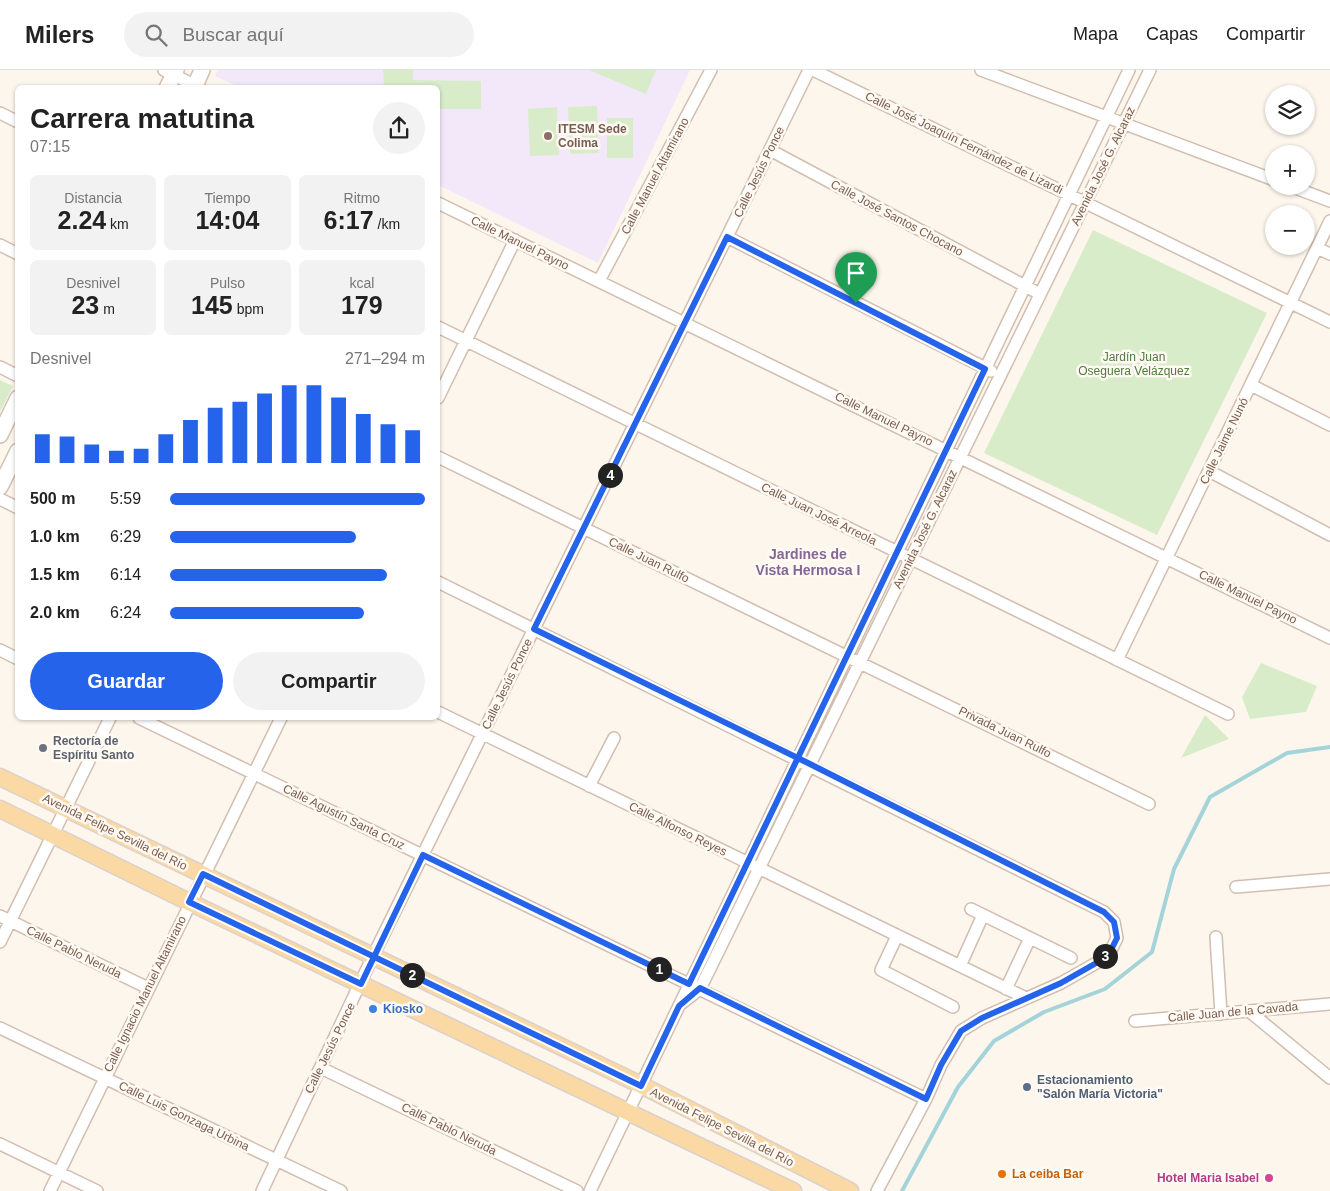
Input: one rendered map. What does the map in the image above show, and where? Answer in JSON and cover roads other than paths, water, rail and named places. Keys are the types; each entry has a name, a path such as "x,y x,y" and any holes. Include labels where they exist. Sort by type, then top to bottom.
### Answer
{"main road":[{"path":"197,85 202,70"},
{"path":"0,435 15,404"},
{"path":"0,488 15,457"},
{"name":"Avenida Felipe Sevilla del Río","path":"0,777 66,807 641,1086 850,1191"},
{"name":"Avenida Felipe Sevilla del Río","path":"0,809 189,902 793,1191"}],"street":[{"name":"Calle Manuel Altamirano","path":"600,281 711,70"},
{"name":"Calle Jesús Ponce","path":"262,1191 373,956 811,70"},
{"name":"Calle José Joaquín Fernández de Lizardi","path":"811,70 1330,322"},
{"path":"981,70 1265,177"},
{"name":"Avenida José G. Alcaraz","path":"590,1191 1129,70"},
{"name":"Avenida José G. Alcaraz","path":"700,988 1150,70"},
{"path":"170,76 191,85"},
{"path":"0,113 15,120"},
{"name":"Calle José Santos Chocano","path":"770,150 1040,294"},
{"path":"1314,195 1330,201"},
{"name":"Calle Manuel Payno","path":"440,203 1330,638"},
{"name":"Calle Jaime Nunó","path":"1117,660 1330,221"},
{"path":"727,237 1000,376"},
{"path":"440,394 515,240"},
{"path":"0,245 15,252"},
{"path":"1317,248 1330,254"},
{"name":"Calle Juan José Arreola","path":"440,329 1228,714"},
{"path":"0,367 15,374"},
{"path":"1251,384 1330,425"},
{"name":"Calle Juan Rulfo","path":"440,458 860,662"},
{"path":"1209,471 1330,535"},
{"path":"0,499 15,506"},
{"path":"440,583 810,764 1104,912 1114,922 1117,938 1110,952 1098,962 1061,983 1026,998 961,1031 941,1065 926,1099 877,1191"},
{"path":"0,650 15,658"},
{"name":"Privada Juan Rulfo","path":"860,662 1149,804"},
{"name":"Calle Alfonso Reyes","path":"440,713 1026,998"},
{"path":"0,942 5,919 66,807 109,720"},
{"name":"Calle Agustín Santa Cruz","path":"143,720 926,1099"},
{"name":"Calle Ignacio Manuel Altamirano","path":"50,1191 189,902 280,720"},
{"path":"588,786 614,738"},
{"path":"1236,886 1330,879"},
{"path":"971,909 1071,958"},
{"path":"960,966 983,915"},
{"name":"Calle Pablo Neruda","path":"5,919 148,988"},
{"path":"897,936 881,970 953,1007"},
{"path":"1216,937 1221,1014"},
{"path":"1006,989 1030,938"},
{"path":"679,1006 700,988"},
{"name":"Calle Juan de la Cavada","path":"1135,1021 1330,1004"},
{"path":"1250,1011 1330,1078"},
{"name":"Calle Luis Gonzaga Urbina","path":"0,1028 341,1191"},
{"name":"Calle Pablo Neruda","path":"321,1068 577,1191"},
{"path":"0,1144 97,1191"}],"waterway":[{"path":"902,1191 958,1087 994,1041 1044,1012 1105,989 1152,952 1174,869 1210,797 1287,753 1330,747"}],"place":[{"name":"ITESM Sede Colima","path":"548,136"},
{"name":"Rectoría de Espíritu Santo","path":"43,748"},
{"name":"Kiosko","path":"373,1009"},
{"name":"Estacionamiento \"Salón María Victoria\"","path":"1027,1087"},
{"name":"La ceiba Bar","path":"1002,1174"},
{"name":"Hotel Maria Isabel","path":"1269,1178"}],"district":[{"name":"Jardines de Vista Hermosa I","path":"808,562"}],"park label":[{"name":"Jardín Juan Oseguera Velázquez","path":"1134,364"}]}
